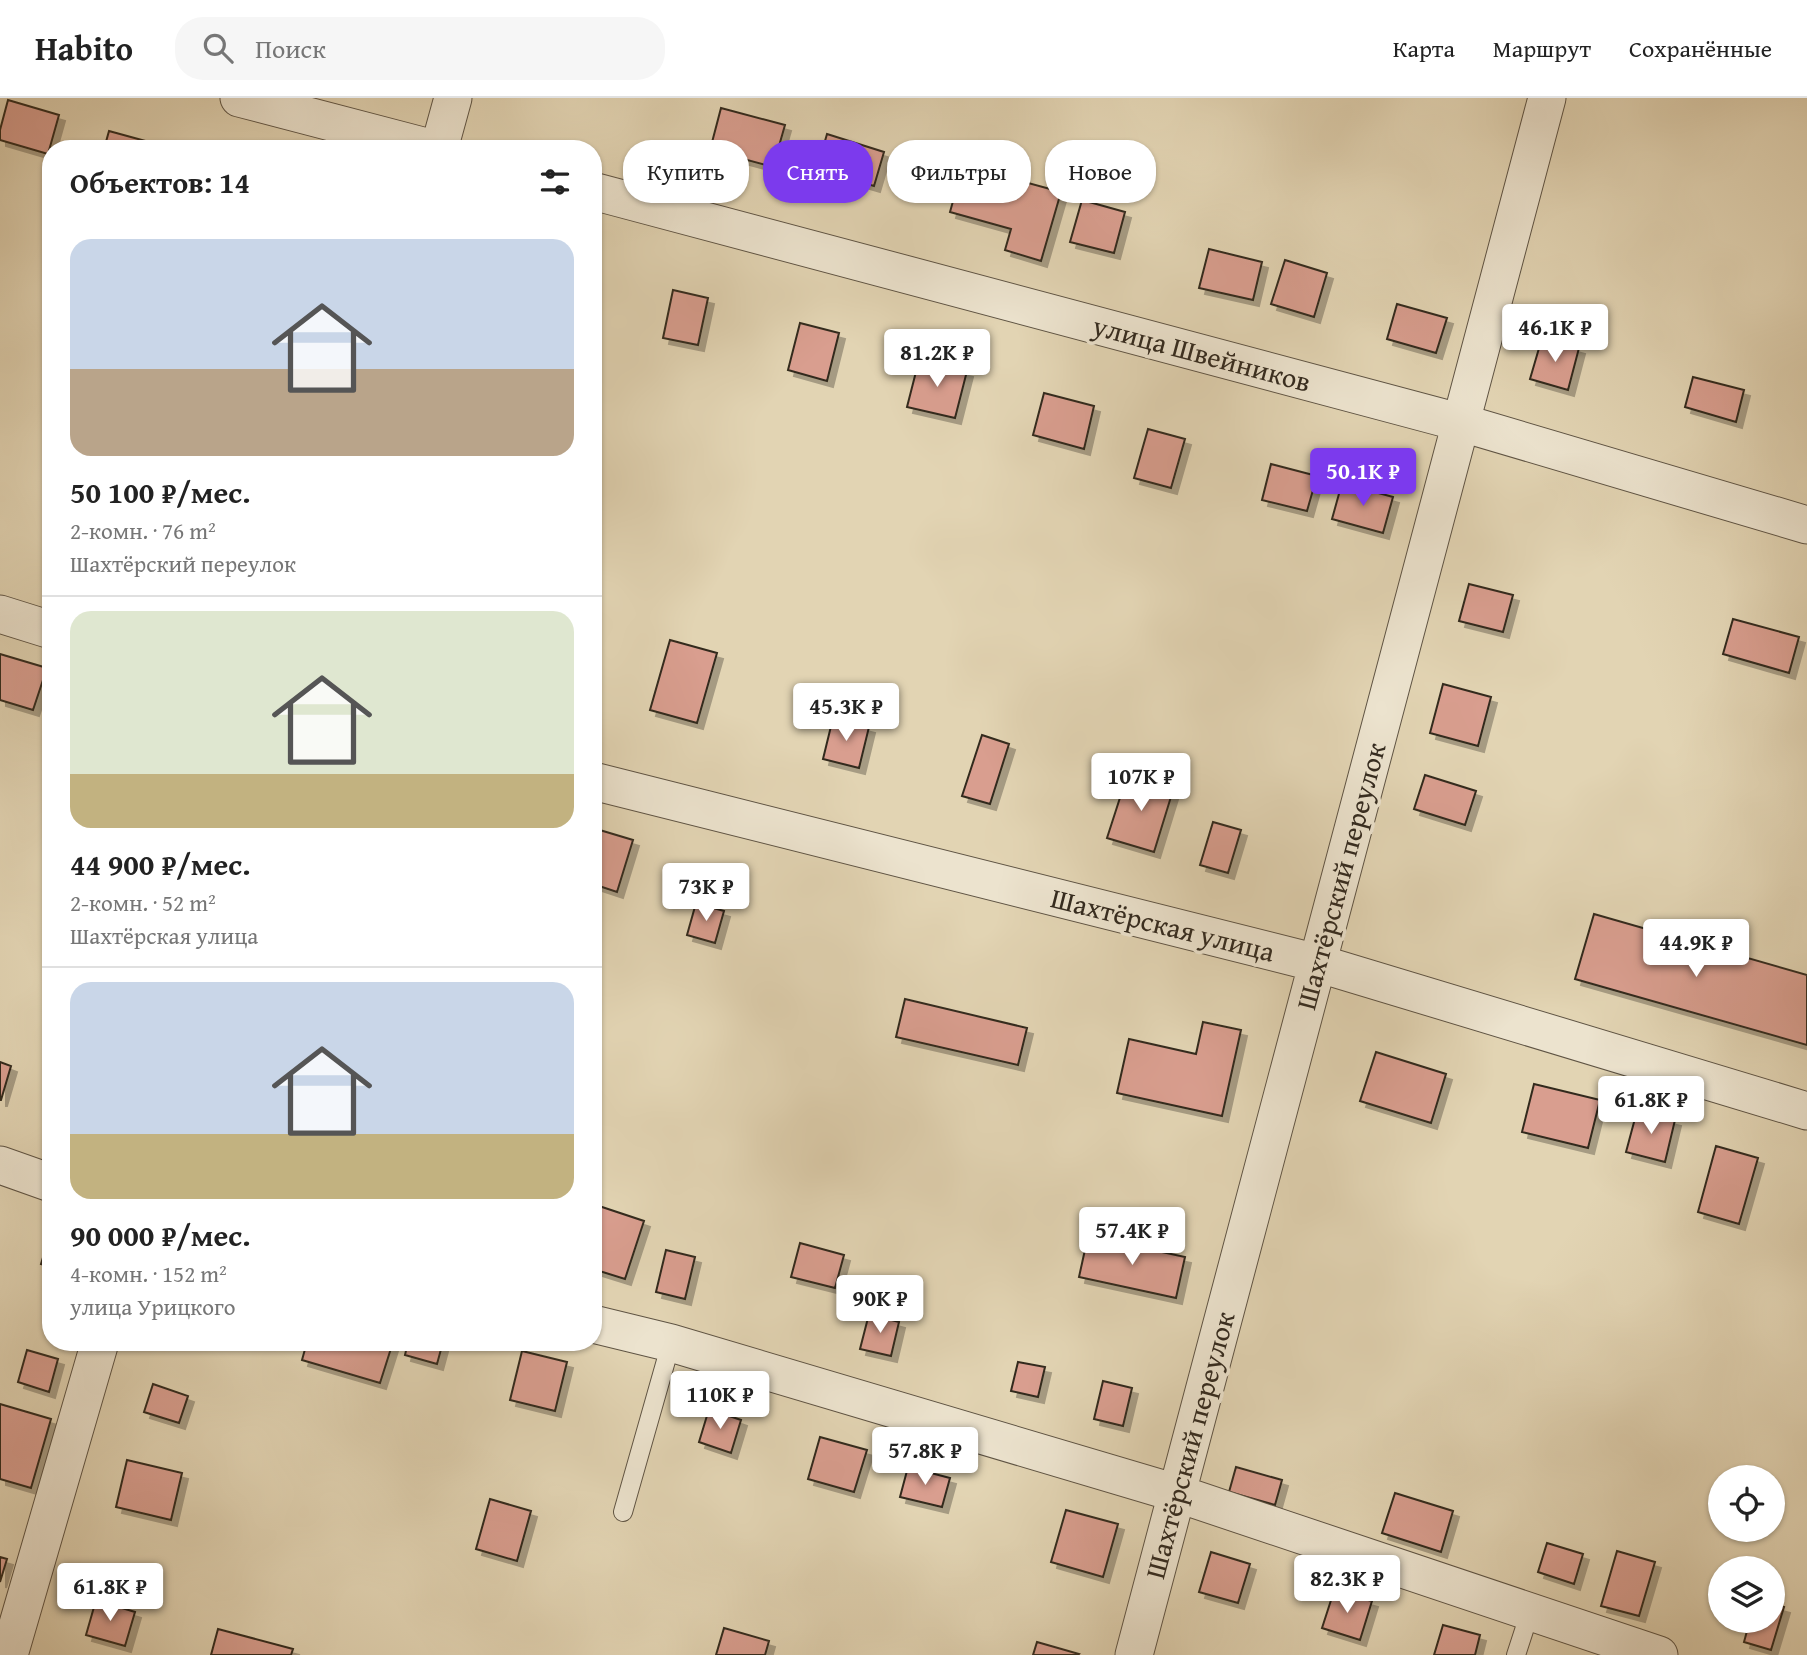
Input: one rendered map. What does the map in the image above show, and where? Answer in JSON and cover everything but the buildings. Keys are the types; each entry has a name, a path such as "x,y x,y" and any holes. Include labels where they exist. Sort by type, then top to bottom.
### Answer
{"street":[{"path":"240,98 401,140"},
{"path":"439,140 453,98"},
{"name":"Шахтёрский переулок","path":"1134,1655 1547,98"},
{"name":"улица Швейников","path":"602,193 1460,422 1807,525"},
{"path":"0,614 42,627"},
{"name":"Шахтёрская улица","path":"602,783 1317,963 1807,1111"},
{"path":"0,1165 42,1181"},
{"path":"602,1326 671,1343 1176,1493 1659,1655"},
{"path":"9,1655 97,1351"}],"lane":[{"path":"622,1512 671,1343"},
{"path":"1516,1655 1530,1612"}]}
